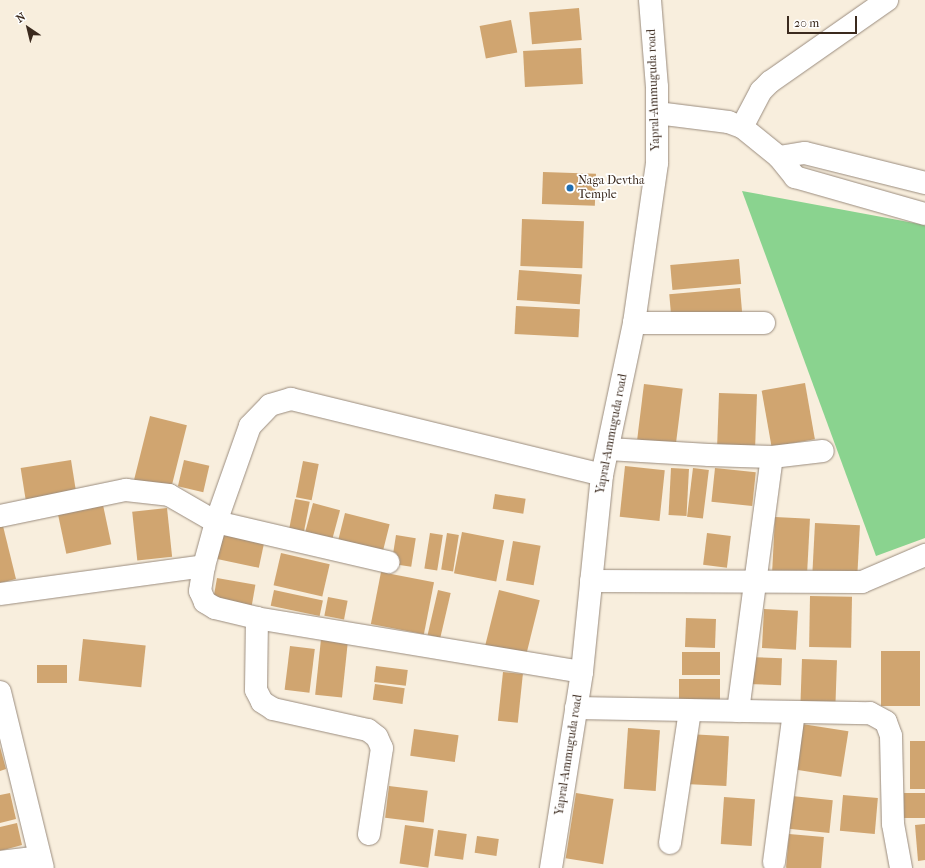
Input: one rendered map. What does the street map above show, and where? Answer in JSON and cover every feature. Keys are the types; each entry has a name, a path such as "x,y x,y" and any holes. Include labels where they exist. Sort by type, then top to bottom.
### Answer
{"street":[{"name":"Yapral-Ammuguda road","path":"551,868 582,672 602,475 634,323 656,163 657,112 650,0"},
{"path":"742,127 761,91 770,82 887,0"},
{"path":"657,112 728,122 742,127 753,134 780,157 795,177 925,214"},
{"path":"780,157 805,153 925,183"},
{"path":"634,323 764,323"},
{"path":"582,672 257,618 215,608 205,602 200,591 204,566 216,522 250,426 270,405 291,399 602,475"},
{"path":"608,449 709,456 772,457 824,451"},
{"path":"738,711 772,457"},
{"path":"0,516 126,490 169,495 216,522 388,562"},
{"path":"591,581 862,582 925,555"},
{"path":"0,594 204,566"},
{"path":"257,618 256,690 262,702 273,710 368,730 377,737 382,748 369,834"},
{"path":"0,692 42,863 0,862"},
{"path":"576,708 870,713 886,722 891,736 893,824 901,868"},
{"path":"670,843 690,710"},
{"path":"774,862 794,712"}],"green space":[{"path":"742,191 925,225 925,538 876,556"}],"building":[{"path":"579,8 582,40 532,44 529,12"},
{"path":"511,20 517,52 486,58 480,26"},
{"path":"581,48 583,84 525,87 523,51"},
{"path":"543,172 596,174 595,206 542,204"},
{"path":"522,219 584,221 582,268 520,266"},
{"path":"739,259 741,284 672,290 670,265"},
{"path":"519,270 582,274 580,304 517,300"},
{"path":"740,288 742,312 671,318 669,294"},
{"path":"516,306 580,309 578,337 515,334"},
{"path":"805,383 815,439 772,447 762,391"},
{"path":"644,384 683,389 676,444 637,440"},
{"path":"719,393 757,394 755,451 717,450"},
{"path":"150,416 187,425 171,489 134,480"},
{"path":"71,460 76,493 26,501 21,468"},
{"path":"184,460 209,466 203,492 178,486"},
{"path":"303,461 319,464 312,500 296,497"},
{"path":"625,466 665,470 659,521 620,517"},
{"path":"671,468 689,469 687,516 669,515"},
{"path":"693,468 709,470 703,519 687,517"},
{"path":"715,468 756,472 752,506 711,502"},
{"path":"495,494 526,499 523,514 493,509"},
{"path":"295,499 310,502 303,536 288,533"},
{"path":"313,503 340,510 331,544 304,537"},
{"path":"103,505 111,544 66,554 58,515"},
{"path":"167,508 172,557 137,560 132,512"},
{"path":"345,513 390,524 382,555 337,544"},
{"path":"775,517 810,519 807,574 772,572"},
{"path":"815,523 860,525 857,578 812,576"},
{"path":"3,526 16,579 0,583 0,527"},
{"path":"462,532 504,540 496,581 454,573"},
{"path":"430,533 443,535 437,571 424,569"},
{"path":"447,533 459,535 453,571 441,570"},
{"path":"707,533 731,536 727,568 703,565"},
{"path":"220,534 264,543 259,568 215,558"},
{"path":"396,535 416,538 411,567 391,564"},
{"path":"513,541 541,546 534,585 506,580"},
{"path":"281,553 330,564 322,596 274,585"},
{"path":"381,572 434,582 424,634 371,624"},
{"path":"217,578 255,585 252,605 213,599"},
{"path":"274,590 323,600 320,616 271,606"},
{"path":"438,590 451,593 440,638 428,635"},
{"path":"499,590 540,600 525,658 484,648"},
{"path":"810,596 852,597 851,648 809,647"},
{"path":"328,597 348,601 344,619 324,616"},
{"path":"764,609 798,611 796,650 762,648"},
{"path":"686,618 716,619 715,648 685,647"},
{"path":"83,639 146,646 141,687 79,681"},
{"path":"321,639 348,642 342,698 315,695"},
{"path":"290,646 315,649 309,693 285,690"},
{"path":"881,651 920,651 920,706 881,706"},
{"path":"682,652 720,652 720,675 682,675"},
{"path":"747,657 782,658 781,685 746,684"},
{"path":"802,659 837,660 836,702 801,701"},
{"path":"37,665 67,665 67,683 37,683"},
{"path":"376,666 408,670 406,686 374,682"},
{"path":"503,672 523,674 518,723 498,721"},
{"path":"679,679 720,679 720,705 679,705"},
{"path":"375,684 405,688 402,704 373,700"},
{"path":"802,724 848,731 841,777 795,769"},
{"path":"628,728 660,730 656,791 624,789"},
{"path":"414,729 459,735 455,762 410,756"},
{"path":"688,734 729,736 726,786 685,784"},
{"path":"910,741 925,741 925,789 910,789"},
{"path":"0,747 6,769 0,771"},
{"path":"389,786 428,791 424,823 385,818"},
{"path":"10,793 16,819 0,823 0,795"},
{"path":"576,793 614,799 603,864 566,858"},
{"path":"904,793 925,793 925,818 904,818"},
{"path":"843,795 878,798 875,834 840,831"},
{"path":"792,796 833,800 829,833 789,829"},
{"path":"724,797 755,799 752,846 721,844"},
{"path":"17,823 22,845 0,851 0,827"},
{"path":"925,824 925,860 918,861 915,825"},
{"path":"405,825 434,829 428,868 400,864"},
{"path":"438,830 467,834 463,860 434,856"},
{"path":"789,834 824,837 821,868 786,868"},
{"path":"477,836 499,839 496,856 475,853"}],"place":[{"name":"Naga Devtha Temple","path":"570,188"}]}
